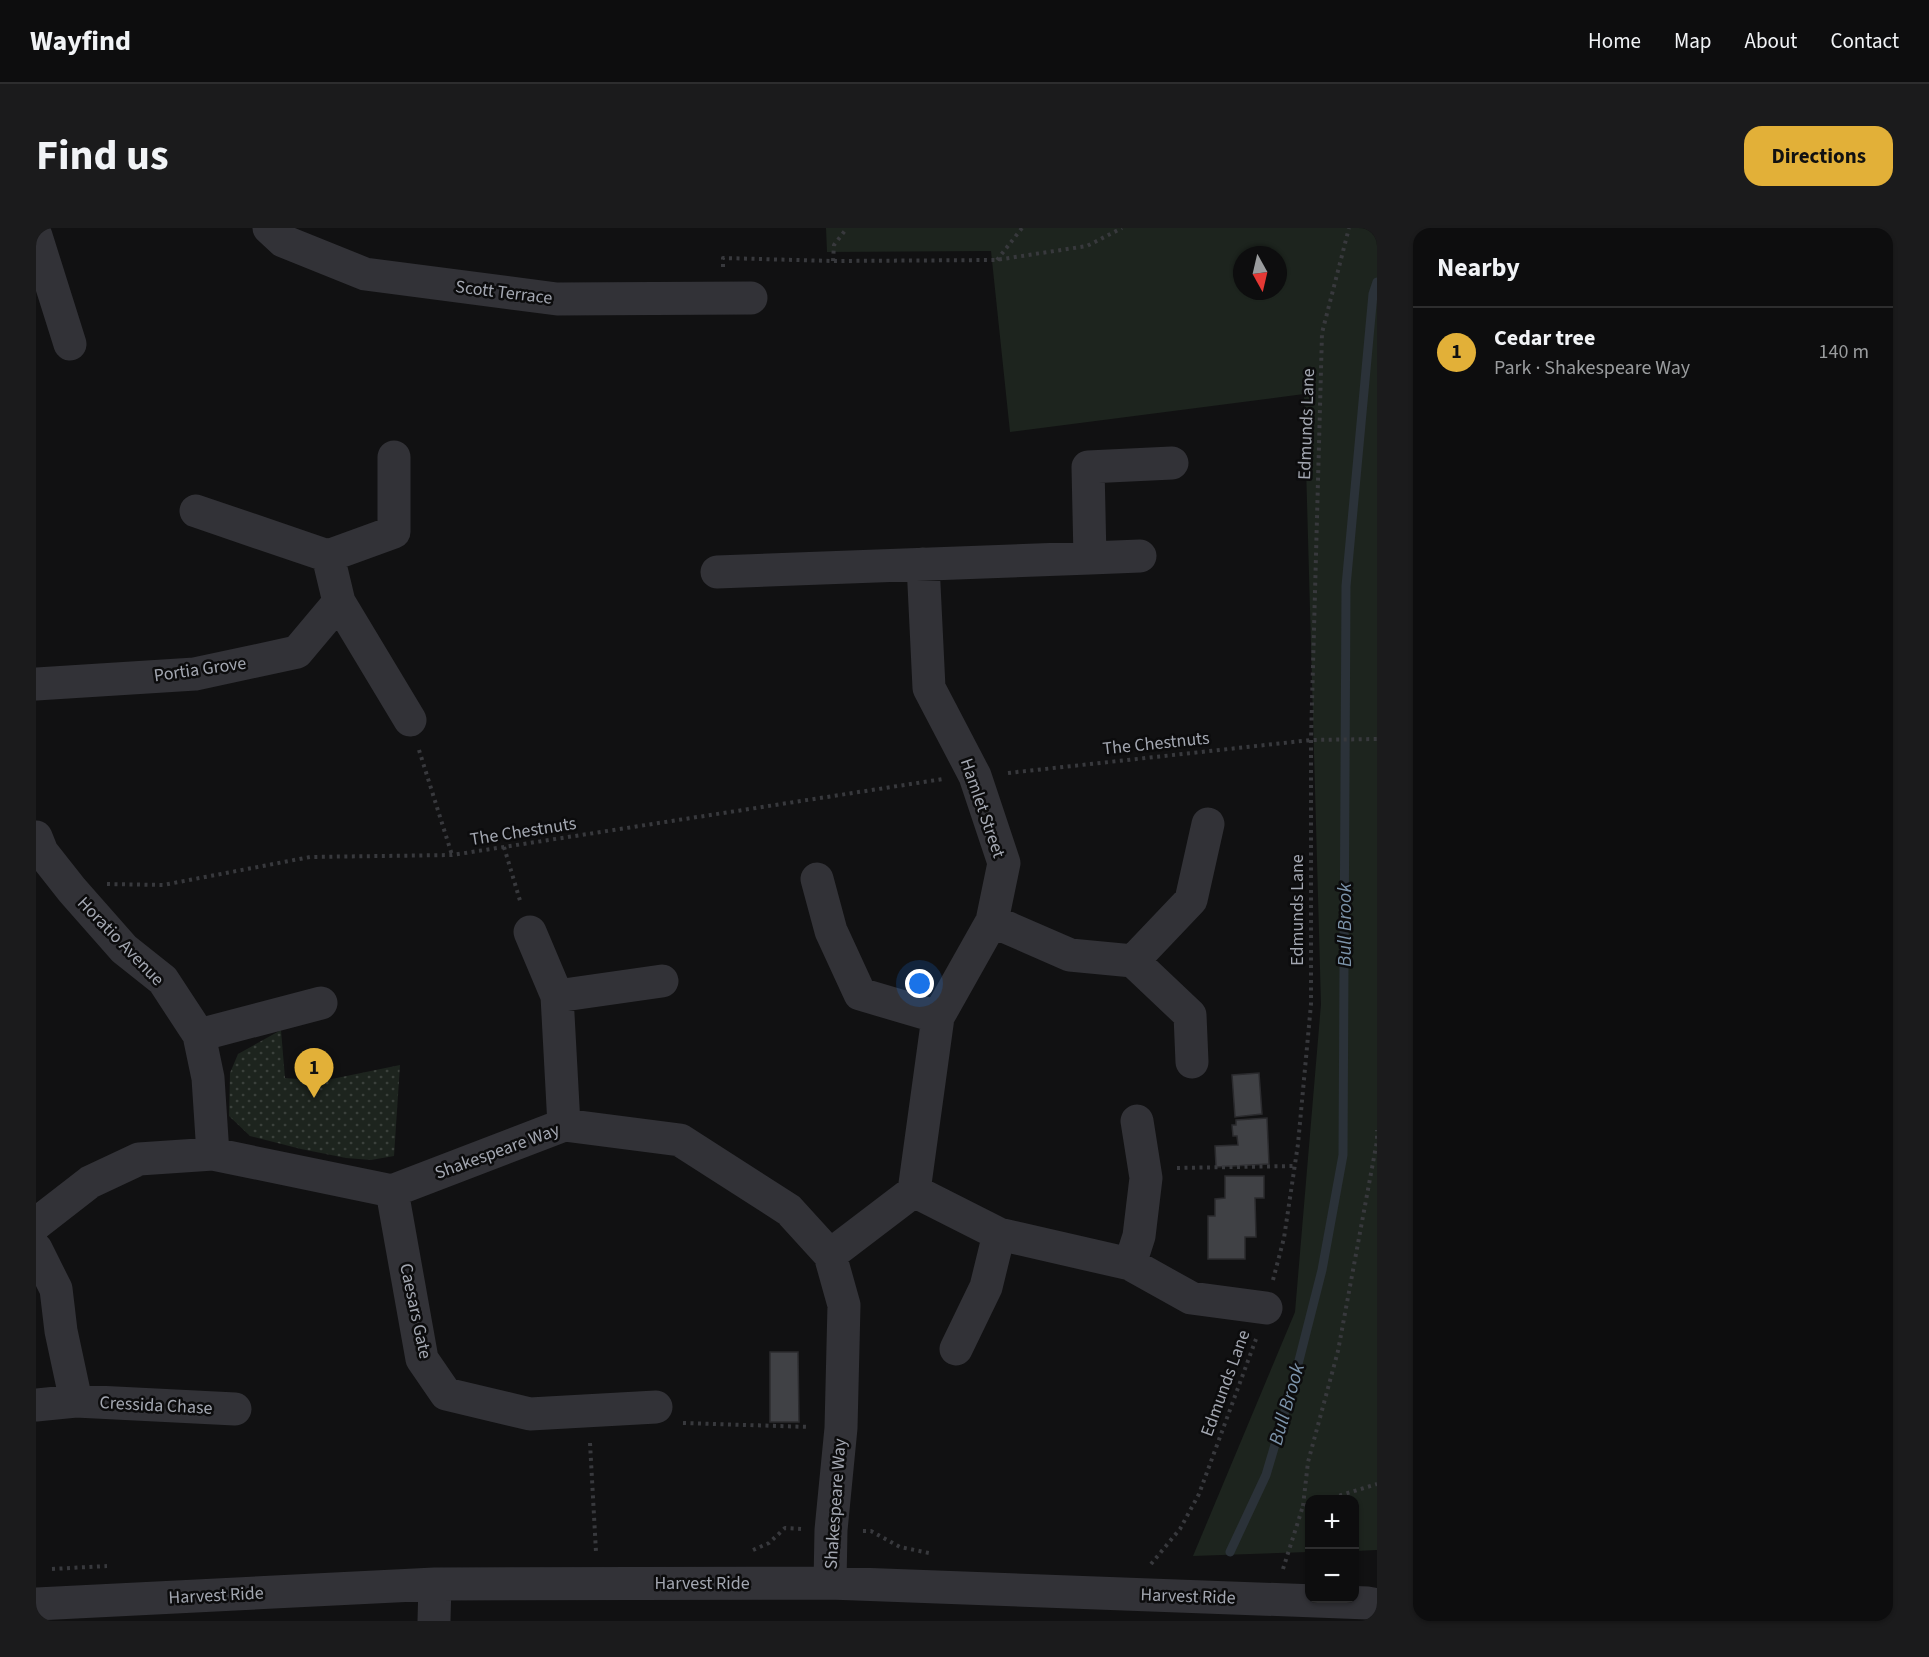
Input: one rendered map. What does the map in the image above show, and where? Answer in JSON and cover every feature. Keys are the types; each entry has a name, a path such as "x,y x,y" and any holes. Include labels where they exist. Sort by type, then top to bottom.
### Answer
{"street":[{"name":"Scott Terrace","path":"269,228 283,241 365,274 557,299 737,298"},
{"path":"36,236 70,344"},
{"path":"196,511 327,556 394,532 394,457"},
{"path":"1090,558 1088,467 1172,463"},
{"path":"327,556 339,602 410,720"},
{"path":"717,572 1140,556"},
{"name":"Hamlet Street","path":"914,1191 938,1017 992,921 1004,863 975,776 929,688 923,564"},
{"name":"Portia Grove","path":"36,684 195,674 297,652 339,602"},
{"path":"1133,961 1191,900 1208,824"},
{"name":"Horatio Avenue","path":"36,837 42,852 124,949 163,981 199,1035 208,1078 213,1154"},
{"path":"817,879 831,931 860,994 938,1017"},
{"path":"992,921 1070,955 1133,961 1190,1015 1192,1062"},
{"path":"530,932 556,996 564,1125"},
{"path":"556,996 662,981"},
{"path":"199,1035 321,1003"},
{"path":"1130,1264 1139,1236 1146,1168 1137,1121"},
{"name":"Shakespeare Way","path":"392,1191 564,1125 680,1140 789,1210 830,1255 844,1305 841,1428 831,1530 830,1582"},
{"path":"36,1224 90,1182 139,1159 213,1154 392,1191"},
{"name":"Caesars Gate","path":"392,1191 422,1359 446,1394 530,1414 656,1407"},
{"path":"830,1255 914,1191 999,1234 1130,1264 1191,1298 1266,1308"},
{"path":"956,1349 987,1287 999,1234"},
{"name":"Cressida Chase","path":"36,1250 56,1290 61,1331 76,1401"},
{"name":"Cressida Chase","path":"36,1405 76,1401 235,1409"},
{"name":"Harvest Ride","path":"36,1604 435,1584 830,1582 1374,1603"},
{"path":"434,1621 435,1584"}],"path":[{"path":"833,261 834,245 847,228"},
{"path":"996,260 1022,228"},
{"path":"737,298 723,258 833,261 996,260 1087,246 1122,228"},
{"name":"Edmunds Lane","path":"1150,1565 1180,1529 1199,1494 1246,1367 1266,1308 1284,1238 1295,1166 1311,1004 1311,740 1322,333 1349,228"},
{"path":"410,720 452,855"},
{"name":"The Chestnuts","path":"1003,774 1311,740 1377,739"},
{"name":"The Chestnuts","path":"100,884 163,885 310,857 452,855 949,778"},
{"path":"504,848 530,932"},
{"path":"1282,1572 1303,1506 1308,1462 1338,1351 1377,1141 1377,1130"},
{"path":"1146,1168 1295,1166"},
{"path":"656,1407 682,1423 841,1428"},
{"path":"588,1412 596,1553"},
{"path":"1341,1495 1377,1484"}],"shaded area":[{"path":"826,228 1377,228 1377,1550 1359,1551 1359,1495 1305,1495 1305,1552 1193,1556 1295,1312 1321,1004 1304,394 1010,432 991,251 827,252"},
{"path":"281,1030 285,1078 322,1081 400,1065 394,1156 371,1160 346,1158 301,1149 250,1136 229,1116 230,1073 238,1054"}],"building":[{"path":"1259,1073 1262,1114 1235,1117 1232,1075"},
{"path":"1267,1118 1269,1164 1216,1167 1215,1146 1238,1145 1237,1136 1233,1136 1232,1125 1236,1125 1236,1120"},
{"path":"1225,1176 1264,1176 1264,1198 1255,1198 1256,1237 1245,1237 1245,1259 1208,1259 1208,1216 1215,1216 1215,1199 1225,1198"},
{"path":"770,1352 798,1352 799,1422 770,1422"}],"waterway":[{"name":"Bull Brook","path":"1230,1552 1266,1475 1293,1384 1322,1270 1343,1155 1346,586 1373,294 1377,282"}],"place":[{"name":"Cedar tree","path":"314,1098"}]}
